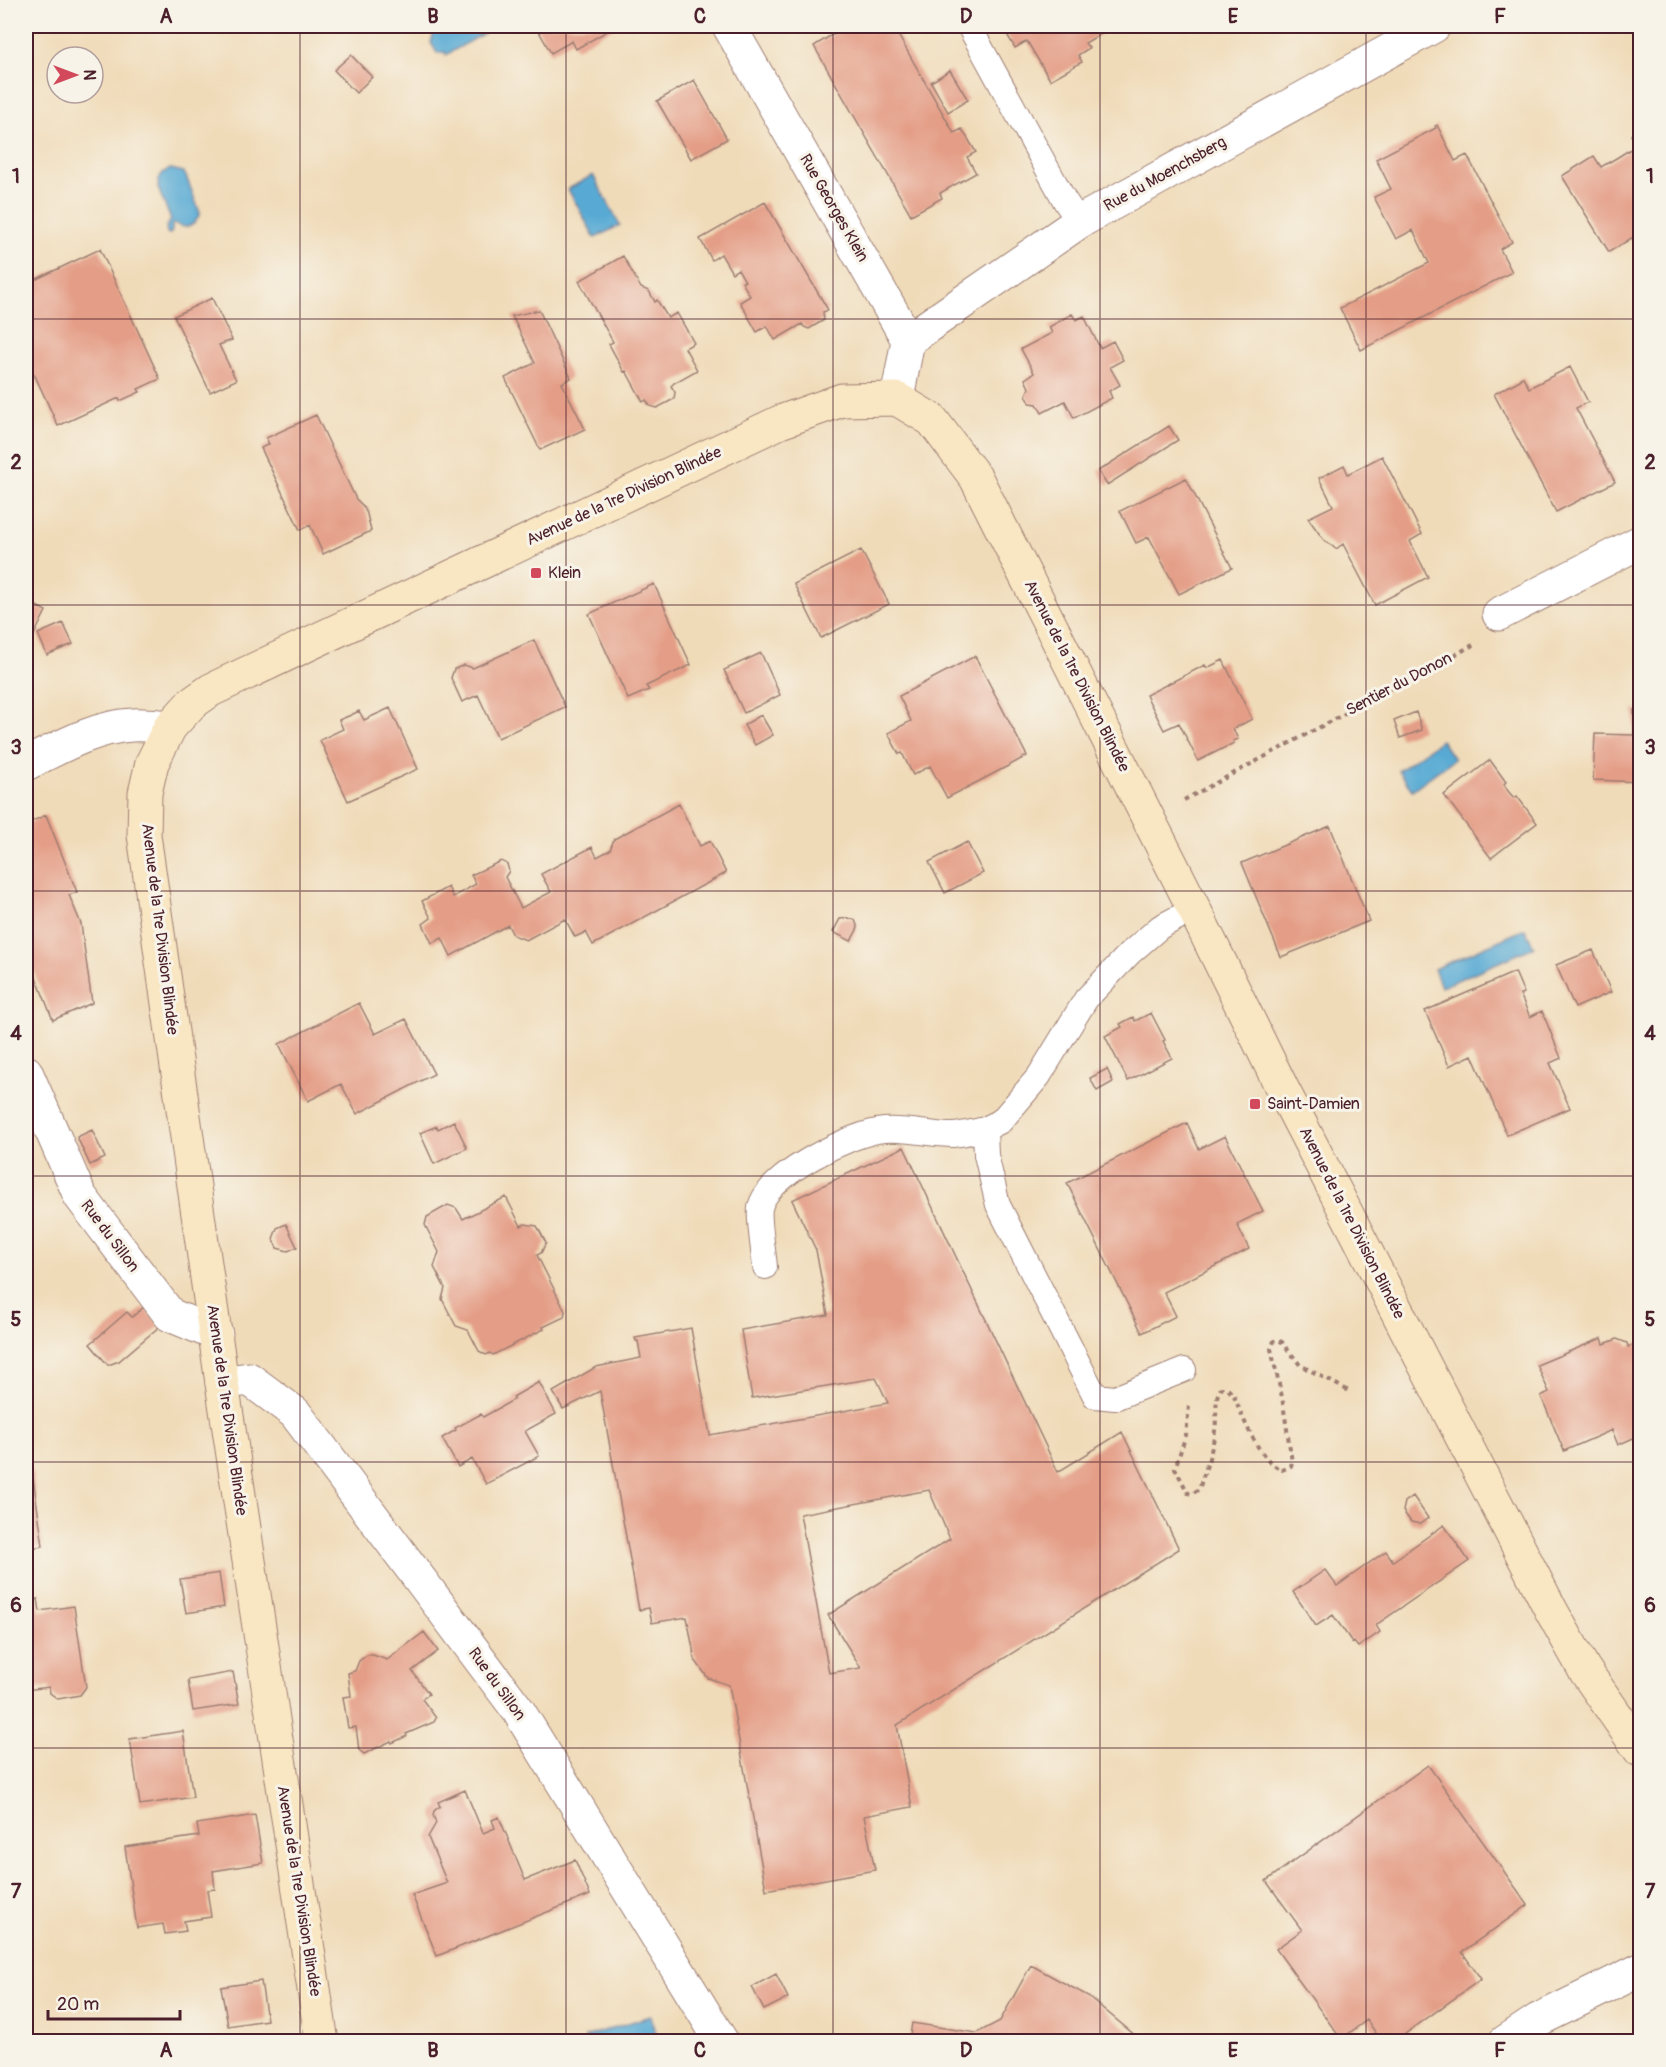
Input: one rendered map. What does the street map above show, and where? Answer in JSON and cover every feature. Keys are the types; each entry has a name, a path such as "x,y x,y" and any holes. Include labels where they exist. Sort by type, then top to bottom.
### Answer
{"main road":[{"name":"Avenue de la 1re Division Blindée","path":"322,2042 222,1383 144,835 145,793 152,763 170,726 191,704 211,690 780,422 842,400 897,399 932,420 976,478 1289,1101 1551,1610 1584,1669 1641,1750"}],"street":[{"name":"Rue Georges Klein","path":"729,26 908,340"},
{"name":"Rue du Moenchsberg","path":"908,340 1078,222 1434,26"},
{"path":"897,399 908,340"},
{"path":"1499,614 1641,542"},
{"path":"26,764 69,743 110,728 133,724 170,726"},
{"name":"Rue du Sillon","path":"26,1072 80,1196 170,1315 216,1334"},
{"name":"Rue du Sillon","path":"222,1383 249,1379 294,1413 518,1710 722,2042"},
{"path":"1505,2042 1538,2020 1641,1970"}],"lane":[{"path":"969,26 1078,222"},
{"path":"765,1267 760,1207 773,1185 793,1169 842,1142 864,1133 906,1130 953,1135 985,1129 1000,1121 1039,1076 1086,999 1160,927 1194,909"},
{"path":"985,1129 986,1155 998,1205 1095,1396 1115,1398 1184,1370"}],"path":[{"name":"Sentier du Donon","path":"1149,819 1486,638 1499,614"},
{"path":"1184,1370 1190,1411 1186,1435 1175,1468 1188,1493 1192,1494 1199,1489 1212,1450 1216,1426 1217,1395 1224,1387 1234,1396 1259,1448 1268,1460 1282,1470 1291,1466 1282,1397 1271,1349 1274,1341 1282,1342 1300,1365 1349,1390"}],"water":[{"path":"444,26 491,26 493,28 446,55 445,52 437,53 431,43 434,32"},
{"path":"171,169 183,172 186,176 200,213 190,226 182,227 174,223 170,234 167,233 166,227 171,220 158,188 161,176"},
{"path":"593,175 620,225 595,238 568,189"},
{"path":"1441,740 1454,759 1412,790 1398,771"},
{"path":"1525,929 1534,947 1441,987 1434,969"},
{"path":"650,2016 658,2041 586,2041 585,2037"}],"building":[{"path":"536,26 616,26 576,49 572,41 551,53"},
{"path":"846,26 893,26 954,133 962,129 976,152 967,157 976,173 940,193 942,198 911,215 814,46"},
{"path":"1002,26 1110,26 1111,28 1085,43 1089,48 1078,55 1082,62 1050,80 1027,41 1015,48"},
{"path":"351,55 372,77 356,93 334,70"},
{"path":"950,70 968,100 948,112 931,82"},
{"path":"694,80 727,139 691,159 657,101"},
{"path":"1437,125 1455,161 1467,155 1512,242 1500,249 1512,272 1361,350 1340,308 1429,263 1413,230 1396,239 1374,197 1391,189 1376,159 1436,128"},
{"path":"1640,129 1640,233 1609,252 1562,176 1594,156 1601,167 1618,157 1637,145 1631,135"},
{"path":"765,202 828,310 823,312 824,320 809,329 802,324 775,340 767,326 757,332 740,302 750,296 738,269 732,273 721,254 712,260 700,239"},
{"path":"100,249 160,379 138,389 140,392 120,401 119,398 58,426 35,376 27,367 26,284"},
{"path":"623,256 641,288 649,291 668,318 677,313 694,343 685,348 697,370 674,383 671,386 675,392 674,399 657,408 650,406 646,400 643,402 626,371 624,372 609,344 613,342 579,281"},
{"path":"212,298 232,340 219,345 236,380 210,392 174,316"},
{"path":"539,310 571,378 562,383 585,429 540,450 505,378 535,363 512,316"},
{"path":"1072,314 1076,320 1084,316 1100,348 1113,341 1123,360 1110,367 1120,385 1109,391 1112,398 1074,418 1065,401 1042,413 1037,404 1030,403 1026,395 1029,388 1025,379 1034,373 1021,349 1052,333 1049,327"},
{"path":"1570,367 1588,402 1576,408 1615,482 1556,512 1494,394 1520,378 1523,377 1529,388"},
{"path":"316,415 356,499 367,514 371,531 323,554 310,525 300,530 261,448 269,444 266,438"},
{"path":"1169,426 1178,440 1107,485 1098,471"},
{"path":"1382,456 1422,534 1410,541 1428,577 1375,605 1343,544 1336,549 1323,539 1308,518 1333,506 1319,478 1344,465 1348,474"},
{"path":"1186,478 1232,568 1179,594 1149,537 1136,543 1120,511"},
{"path":"861,550 889,604 821,638 794,584"},
{"path":"654,584 691,665 646,686 649,690 628,699 589,614"},
{"path":"29,602 46,611 31,641 26,638 26,610"},
{"path":"63,623 73,644 47,655 38,634"},
{"path":"534,640 565,707 498,738 478,695 462,702 451,678 454,669 464,665 473,668"},
{"path":"761,653 780,695 744,713 724,670"},
{"path":"975,656 1027,756 947,798 930,766 913,775 902,753 899,754 888,733 911,721 899,696"},
{"path":"1223,660 1252,719 1233,729 1238,739 1233,741 1234,743 1198,761 1179,723 1164,730 1146,695 1205,665 1207,668"},
{"path":"390,708 418,769 348,801 320,740 343,729 339,720 359,711 364,720"},
{"path":"1634,710 1640,710 1640,782 1593,780 1595,734 1634,735"},
{"path":"1416,712 1422,730 1400,738 1394,721"},
{"path":"761,715 773,735 755,745 744,725"},
{"path":"1490,760 1506,782 1504,784 1508,791 1514,798 1517,796 1537,823 1491,858 1444,795"},
{"path":"679,804 700,846 710,841 726,873 593,945 586,932 575,937 565,919 526,940 513,935 508,925 451,956 442,938 432,943 423,924 431,918 422,901 448,887 453,897 476,884 471,875 501,861 507,864 509,871 505,877 521,908 551,892 541,874 592,847 597,857 610,850 614,839"},
{"path":"46,815 77,892 69,895 81,924 92,1003 53,1020 26,952 26,824"},
{"path":"1330,826 1369,921 1281,957 1242,863"},
{"path":"967,842 983,873 945,893 929,862"},
{"path":"840,919 855,920 858,928 851,941 833,932"},
{"path":"1593,950 1611,992 1575,1008 1556,965"},
{"path":"1515,972 1524,993 1520,994 1530,1017 1542,1011 1561,1058 1550,1063 1570,1108 1507,1135 1472,1055 1449,1066 1425,1011"},
{"path":"359,1003 375,1034 406,1019 434,1074 357,1114 341,1084 308,1101 279,1044"},
{"path":"1151,1013 1172,1058 1128,1081 1105,1036 1122,1027 1120,1024 1133,1017 1135,1021"},
{"path":"1107,1069 1113,1082 1097,1091 1090,1078"},
{"path":"454,1121 467,1148 434,1164 420,1133 437,1126 438,1129"},
{"path":"1187,1123 1199,1149 1225,1136 1263,1211 1237,1224 1249,1249 1164,1292 1176,1316 1142,1333 1067,1183"},
{"path":"92,1130 105,1158 90,1165 77,1137"},
{"path":"904,1147 1058,1472 1122,1432 1179,1549 897,1725 912,1807 864,1816 875,1870 766,1890 729,1685 708,1678 695,1660 687,1617 652,1623 649,1608 639,1610 600,1391 563,1409 553,1392 596,1367 641,1358 638,1341 635,1338 691,1328 710,1435 888,1403 876,1378 752,1398 741,1330 828,1315 816,1250 792,1200","holes":["929,1490 950,1539 828,1615 861,1668 829,1673 800,1514"]},
{"path":"506,1197 521,1226 525,1224 537,1226 546,1243 541,1253 537,1255 565,1311 564,1317 543,1327 544,1329 493,1355 490,1353 486,1355 479,1351 468,1330 456,1326 442,1299 445,1288 434,1267 439,1252 425,1225 427,1217 448,1205 456,1208 463,1219"},
{"path":"286,1224 297,1247 288,1251 277,1248 273,1239 277,1228"},
{"path":"144,1307 160,1326 119,1361 108,1365 90,1344 127,1312 132,1317"},
{"path":"1602,1338 1604,1344 1617,1339 1627,1343 1628,1347 1640,1342 1640,1435 1618,1445 1612,1430 1564,1451 1541,1396 1549,1392 1537,1365"},
{"path":"539,1382 556,1414 525,1431 539,1456 486,1484 472,1459 458,1467 442,1438 481,1414 483,1417 515,1399 513,1397"},
{"path":"32,1471 43,1546 26,1549 26,1472"},
{"path":"1413,1496 1428,1518 1420,1524 1411,1522 1403,1511 1405,1502"},
{"path":"1444,1525 1469,1561 1376,1625 1380,1632 1358,1647 1333,1615 1316,1626 1293,1592 1325,1570 1337,1586 1386,1551 1393,1561"},
{"path":"219,1573 224,1607 186,1613 180,1579"},
{"path":"38,1599 40,1611 74,1606 86,1687 80,1695 58,1699 50,1693 49,1687 26,1690 26,1600"},
{"path":"424,1632 438,1651 412,1671 429,1694 422,1699 436,1718 434,1722 406,1734 407,1736 364,1754 359,1750 356,1727 348,1728 343,1697 351,1696 348,1673 355,1671 359,1661 367,1655 387,1660"},
{"path":"233,1672 239,1704 193,1711 188,1680"},
{"path":"183,1731 193,1797 140,1805 130,1739"},
{"path":"1428,1765 1528,1905 1462,1952 1481,1979 1394,2042 1382,2042 1367,2020 1341,2039 1276,1949 1302,1930 1266,1881"},
{"path":"465,1790 483,1833 495,1828 492,1820 499,1817 525,1880 575,1860 590,1895 437,1956 412,1895 447,1883 428,1837 436,1823 433,1815 440,1806 438,1802"},
{"path":"255,1815 263,1863 213,1871 215,1889 207,1890 211,1917 184,1921 186,1931 165,1934 163,1924 137,1928 125,1847 199,1836 197,1824"},
{"path":"1031,1965 1088,1996 1137,2037 1134,2042 909,2042 912,2023 977,2033 1000,2021"},
{"path":"776,1974 788,1998 764,2010 752,1987"},
{"path":"261,1981 267,2020 228,2026 221,1987"}],"place":[{"name":"Klein","path":"536,573"},
{"name":"Saint-Damien","path":"1255,1104"}]}
